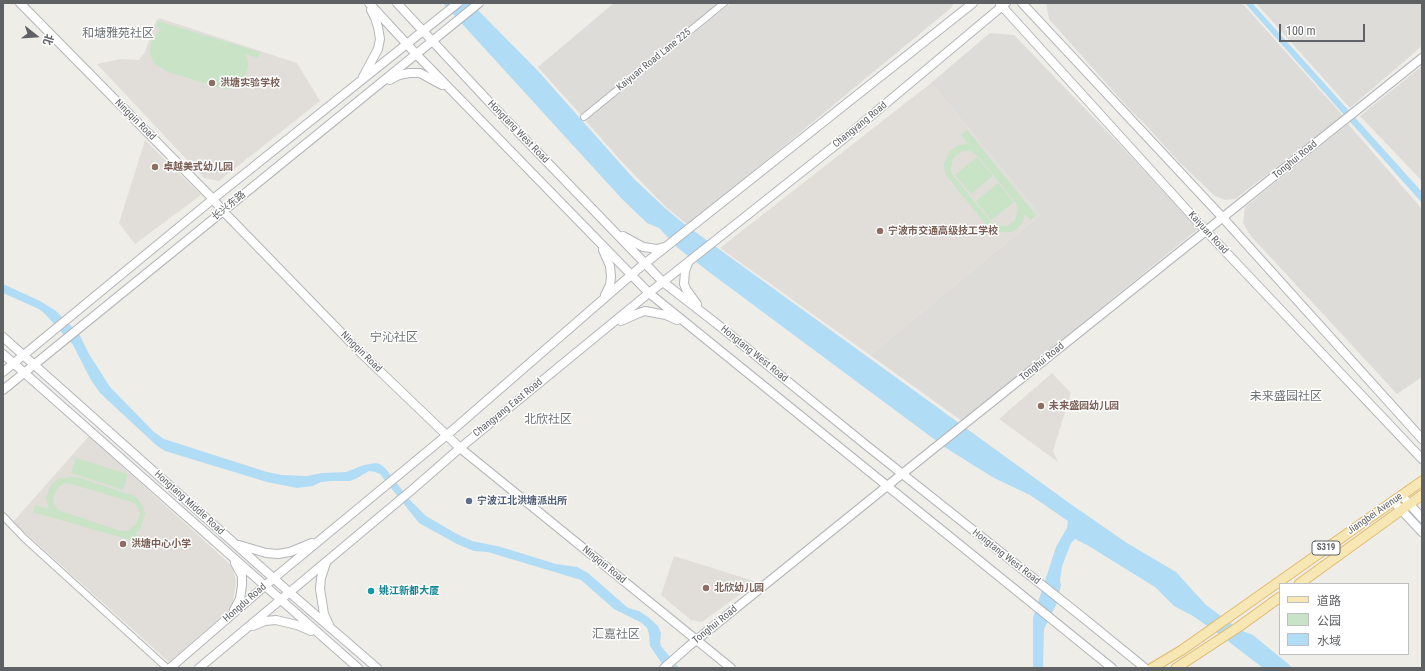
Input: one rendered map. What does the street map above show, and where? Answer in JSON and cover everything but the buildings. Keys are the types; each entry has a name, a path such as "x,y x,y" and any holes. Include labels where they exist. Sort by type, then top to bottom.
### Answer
{"main road":[{"name":"Ningqin Road","path":"20,3 213,199 361,354 447,434 460,448 732,668"},
{"name":"Hongtang West Road","path":"367,3 649,293 1112,668"},
{"path":"359,83 378,49 380,40 375,18 367,3"},
{"name":"Hongtang West Road","path":"396,3 663,282 1145,668"},
{"name":"长兴东路","path":"3,372 213,199 458,3"},
{"name":"Changyang East Road","path":"320,540 447,434 645,263 973,3"},
{"path":"1022,3 1223,218 1422,438"},
{"name":"Kaiyuan Road","path":"1002,4 1206,231 1422,459"},
{"name":"Changyang Road","path":"690,261 847,136 1002,4"},
{"name":"长兴东路","path":"3,390 477,5"},
{"name":"Tonghui Road","path":"664,668 964,424 1422,58"},
{"path":"377,86 399,76 409,73 420,73 434,80 455,94"},
{"path":"610,227 643,247 657,249 670,244"},
{"path":"597,240 610,266 610,285 604,299"},
{"path":"690,261 684,276 684,284 691,298 708,317"},
{"name":"Changyang East Road","path":"328,560 460,448 690,261"},
{"path":"596,337 627,318 645,311 666,314 696,331"},
{"name":"Hongtang Middle Road","path":"3,337 376,668"},
{"name":"Hongtang Middle Road","path":"3,354 320,636 358,668"},
{"name":"Jiangbei Avenue","path":"1152,668 1182,650 1422,481"},
{"name":"Jiangbei Avenue","path":"1300,583 1422,495"},
{"path":"1402,496 1422,518"},
{"path":"1393,501 1422,532"},
{"path":"234,543 266,553 278,554 290,552 320,540"},
{"name":"Hongdu Road","path":"170,668 264,586 320,540"},
{"path":"227,553 242,576 240,599 229,617"},
{"path":"328,560 321,578 320,589 324,614 330,628"},
{"name":"Hongdu Road","path":"199,668 328,560"},
{"path":"1176,668 1240,626 1279,598"},
{"path":"246,628 265,621 276,620 297,625 320,636"}],"street":[{"name":"Kaiyuan Road Lane 225","path":"584,117 724,3"},
{"path":"3,516 24,538 166,668"}],"shaded area":[{"path":"614,3 719,3 581,115 538,67"},
{"path":"731,3 954,3 951,8 688,225 666,207 623,163 585,120"},
{"path":"1046,3 1242,3 1343,116 1235,199 1225,200 1215,196 1179,162 1144,123 1131,111 1049,19"},
{"path":"1256,3 1422,3 1422,46 1350,108"},
{"name":"洪塘实验学校","path":"159,18 297,63 320,101 219,181 204,178 97,64 121,59 139,60 145,52 156,21"},
{"path":"990,33 1014,35 1123,148 1198,229 962,421 870,355 1040,215 931,83"},
{"path":"1422,66 1422,181 1360,116"},
{"name":"宁波市交通高级技工学校","path":"931,83 1040,215 870,355 720,248"},
{"path":"1348,124 1422,209 1422,377 1397,394 1251,236 1243,223 1245,207"},
{"name":"卓越美式幼儿园","path":"145,140 201,195 135,244 119,223"},
{"name":"未来盛园幼儿园","path":"1052,373 1071,393 1053,451 1058,462 999,419"},
{"name":"洪塘中心小学","path":"89,436 232,566 236,581 232,607 169,662 13,522"},
{"name":"北欣幼儿园","path":"674,556 757,582 702,622 691,620 661,595"}],"green space":[{"path":"158,21 260,52 258,58 245,54 248,67 245,77 238,85 229,89 223,89 166,71 155,64 150,52 151,43 154,36 162,29 156,27"},
{"path":"967,130 1036,215 1031,220 1025,214 1022,224 1010,232 999,232 988,227 945,174 944,163 950,151 958,145 968,144 961,135","holes":["963,151 970,151 978,156 1015,202 1018,209 1017,214 1014,221 1007,226 999,226 991,222 952,174 951,168 953,159 956,155"]},
{"path":"977,157 993,176 971,194 955,175"},
{"path":"998,183 1014,202 991,220 976,201"},
{"path":"76,458 128,474 123,490 71,473"},
{"path":"77,477 137,498 144,508 145,514 141,528 135,534 142,536 140,543 33,512 35,505 49,509 46,498 50,487 58,479","holes":["66,483 135,503 140,513 137,523 129,530 121,531 60,511 54,505 53,496 58,487"]}],"water":[{"path":"443,3 471,3 538,71 634,179 683,223 1072,505 1127,543 1176,572 1206,605 1240,630 1253,635 1293,668 1263,668 1193,616 1174,606 1155,587 1075,539 1071,543 1062,566 1060,580 1061,585 1057,603 1044,629 1043,668 1033,668 1033,618 1056,547 1067,528 1068,521 1030,495 994,478 946,448 709,272 678,248 659,228 647,223 622,199"},
{"path":"1245,3 1252,3 1422,192 1422,203"},
{"path":"3,284 40,301 56,311 79,334 89,354 110,387 154,432 164,439 267,472 282,475 307,476 322,473 346,472 364,465 375,463 380,464 385,468 410,500 426,516 457,534 472,541 501,547 556,564 577,567 588,573 628,608 639,611 658,626 661,633 661,646 679,668 665,668 650,646 647,628 642,623 614,609 581,580 488,552 474,551 457,544 419,523 380,474 369,471 350,481 321,482 313,486 297,488 267,482 165,451 156,445 100,393 91,380 73,345 46,315 39,309 3,293"}],"place":[{"name":"洪塘实验学校","path":"212,83"},
{"name":"卓越美式幼儿园","path":"155,167"},
{"name":"宁波市交通高级技工学校","path":"880,231"},
{"name":"未来盛园幼儿园","path":"1041,406"},
{"name":"宁波江北洪塘派出所","path":"469,501"},
{"name":"洪塘中心小学","path":"123,544"},
{"name":"北欣幼儿园","path":"706,588"},
{"name":"姚江新都大厦","path":"371,591"}],"district":[{"name":"和塘雅苑社区","path":"118,34"},
{"name":"宁沁社区","path":"394,338"},
{"name":"未来盛园社区","path":"1286,397"},
{"name":"北欣社区","path":"548,420"},
{"name":"汇嘉社区","path":"616,635"}]}
